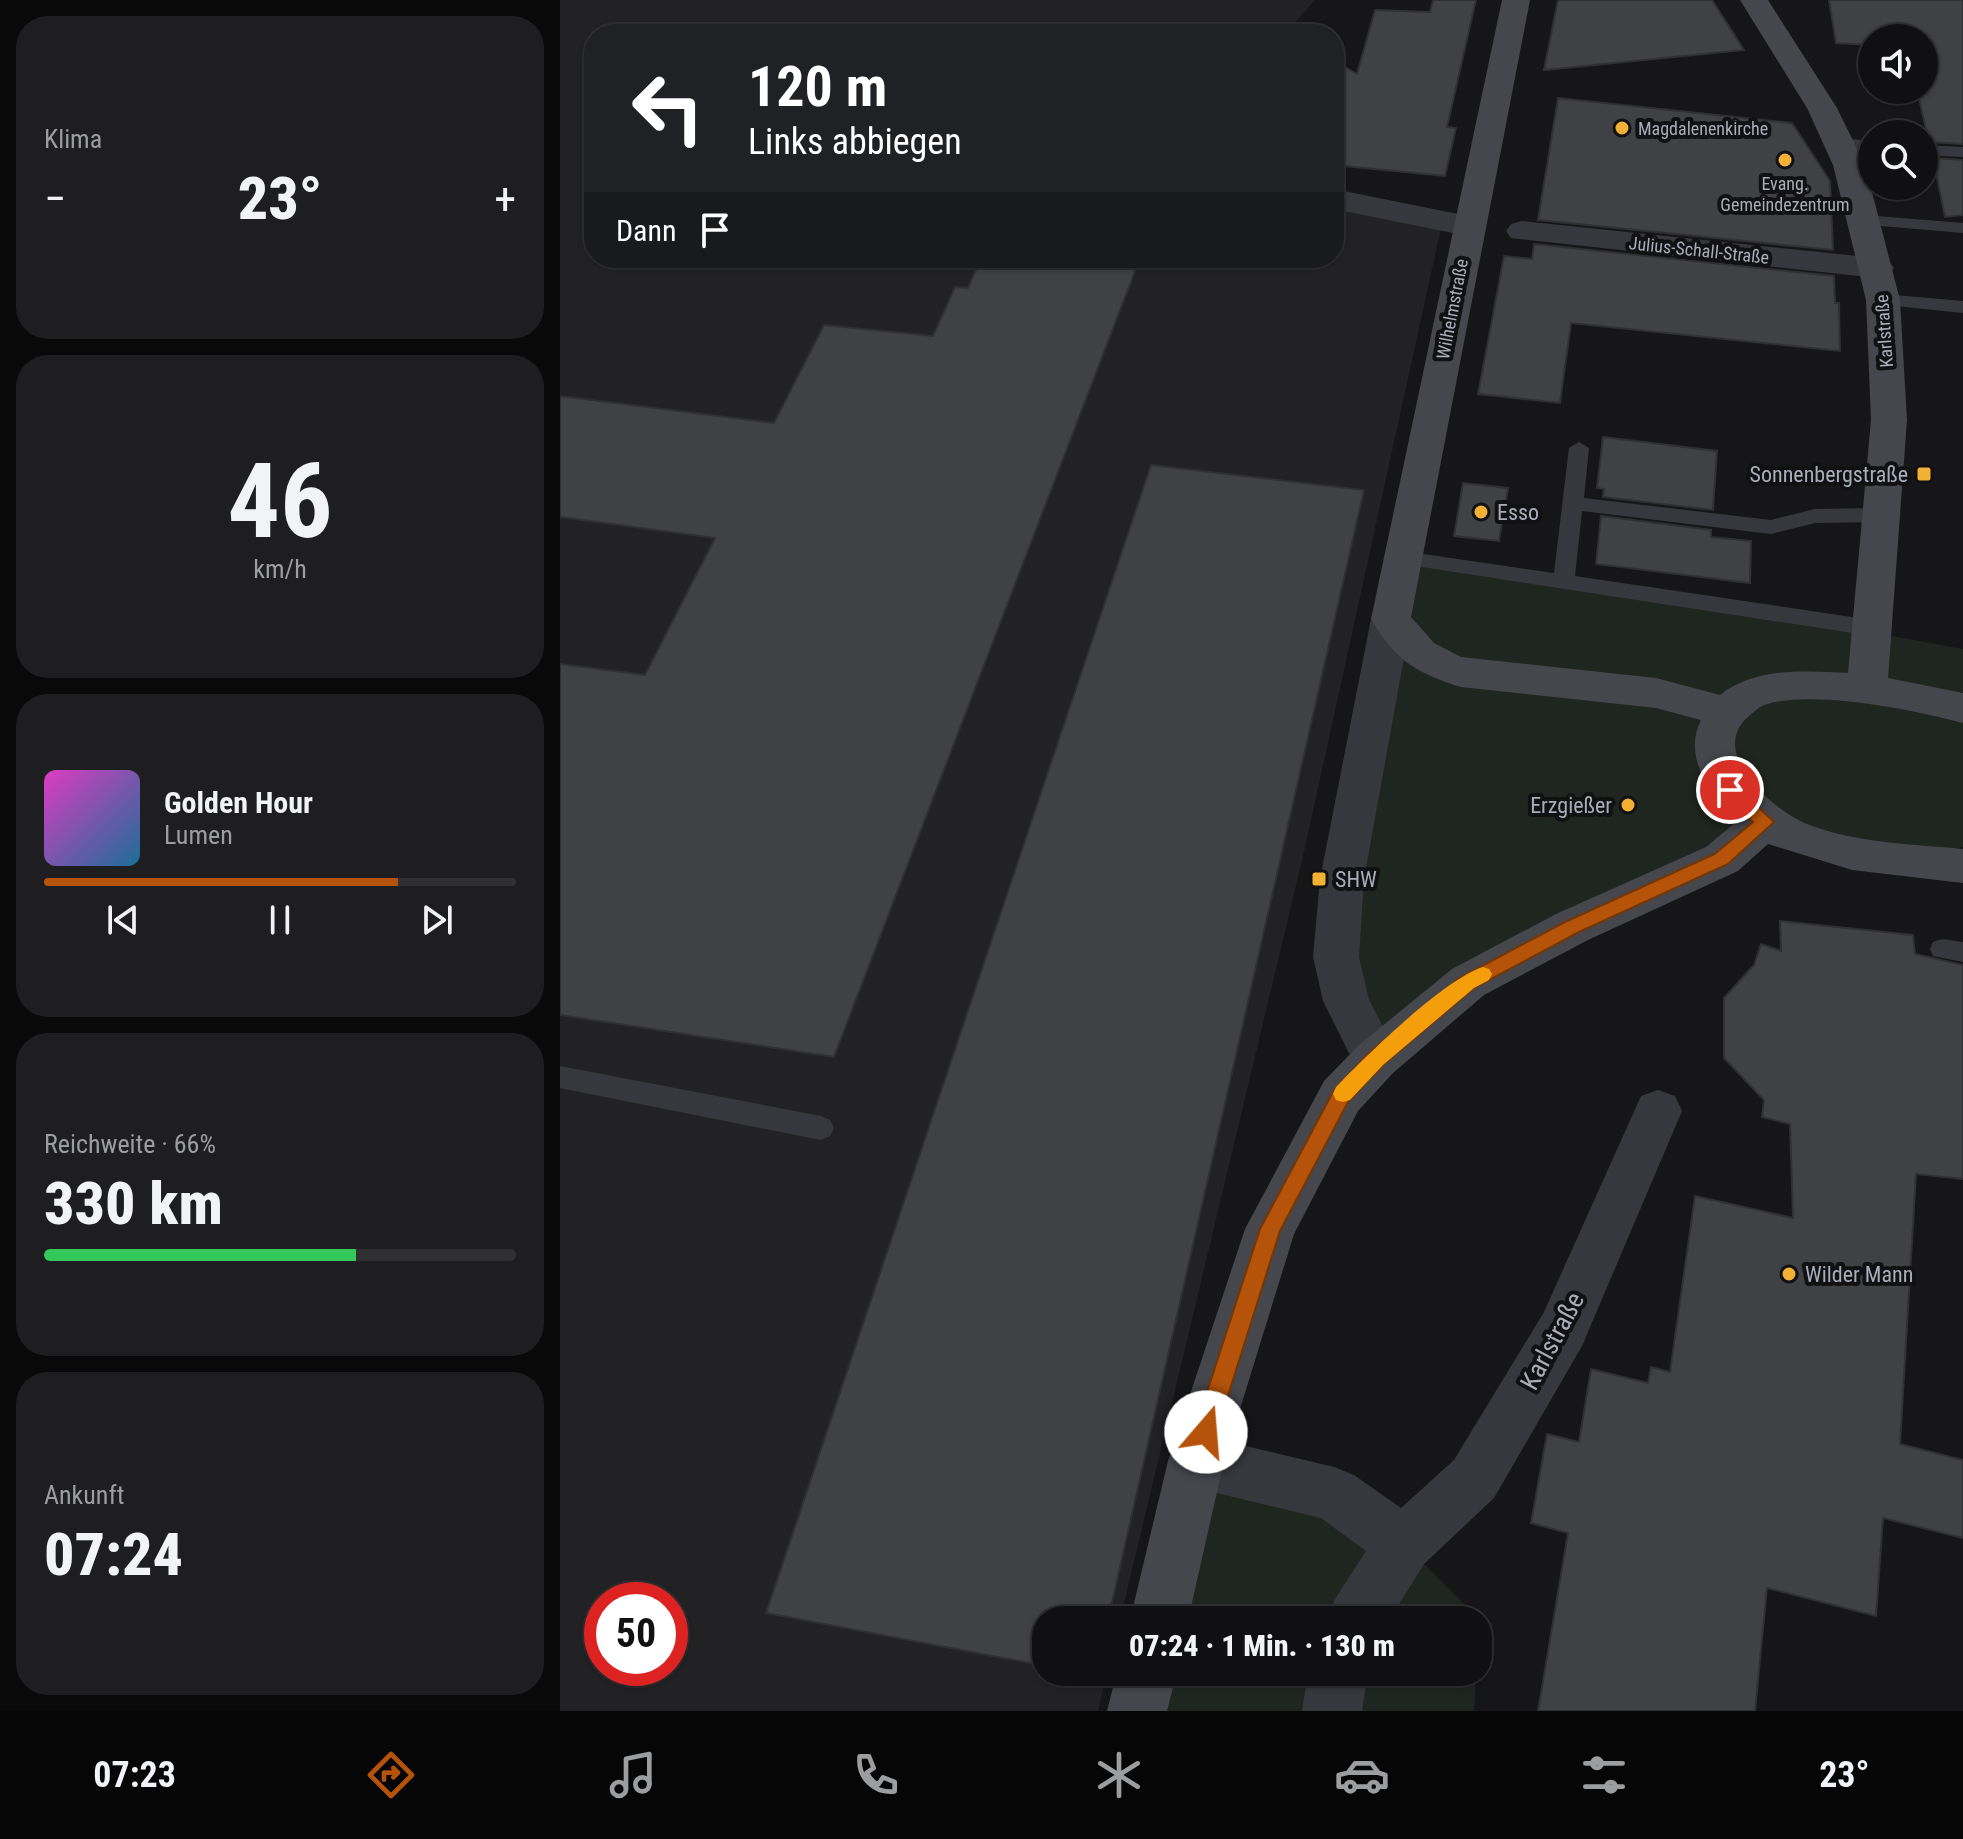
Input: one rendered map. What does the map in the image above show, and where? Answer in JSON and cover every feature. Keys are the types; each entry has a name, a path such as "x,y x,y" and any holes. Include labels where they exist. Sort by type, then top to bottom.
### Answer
{"street":[{"name":"Wilhelmstraße","path":"1376,1059 1346,1001 1336,957 1342,879 1468,226 1516,0"},
{"name":"Karlstraße","path":"1754,0 1822,108 1849,165 1880,284 1889,420 1867,691"},
{"path":"1344,201 1468,226"},
{"name":"Julius-Schall-Straße","path":"1522,231 1880,284"},
{"path":"1391,619 1420,657 1440,667 1461,672 1656,693 1683,698 1724,712"},
{"path":"1963,708 1867,691 1819,686 1778,688 1747,695 1724,712 1716,735 1716,761 1730,790 1765,822 1789,835 1842,850 1963,866"},
{"path":"1162,1606 1196,1461 1270,1229 1341,1096 1376,1059 1468,982 1572,927 1722,859 1765,822"},
{"name":"Karlstraße","path":"1365,1606 1404,1544 1474,1479 1563,1329 1658,1111"},
{"path":"1196,1461 1334,1494 1404,1544"},
{"path":"1137,1711 1143,1686"},
{"path":"1332,1711 1336,1686"}],"lane":[{"path":"1839,143 1858,145"},
{"path":"1938,151 1963,152"},
{"path":"1864,220 1963,228"},
{"path":"1880,284 1963,307"},
{"path":"1564,582 1579,448"},
{"path":"1573,503 1771,527 1815,516 1881,515"},
{"path":"1403,558 1872,628"},
{"path":"560,1077 821,1128"}],"shaded area":[{"path":"560,0 1315,0 1294,24 584,24 584,268 1344,268 1344,206 1441,228 1304,852 1123,1606 1032,1606 1032,1686 1104,1686 1098,1711 560,1711"},
{"path":"1408,564 1860,630 1963,649 1963,847 1942,851 1836,845 1784,826 1380,1042 1354,998 1349,914"},
{"path":"1205,1475 1404,1544 1466,1606 1174,1606"},
{"path":"1156,1686 1475,1686 1474,1711 1150,1711"}],"building":[{"path":"1433,0 1476,0 1447,127 1456,128 1445,176 1344,166 1344,66 1357,74 1375,10 1430,12"},
{"path":"1558,0 1712,0 1744,50 1544,70"},
{"path":"1829,0 1963,0 1963,144 1938,143 1938,120 1924,120 1920,104 1938,104 1938,24 1858,24 1858,44 1836,43"},
{"path":"1558,98 1792,123 1830,181 1833,250 1538,220"},
{"path":"1938,158 1963,160 1963,215 1945,217 1938,183"},
{"path":"1534,244 1834,276 1835,303 1839,303 1840,351 1571,323 1560,403 1478,394 1504,256 1532,259"},
{"path":"977,268 1136,268 834,1057 560,1015 560,664 645,675 715,538 560,517 560,396 774,423 824,325 933,336 955,287 968,288"},
{"path":"1603,437 1717,451 1713,510 1603,497 1604,489 1597,488"},
{"path":"1151,465 1364,490 1111,1606 1032,1606 1032,1663 766,1613"},
{"name":"Esso","path":"1463,483 1508,488 1499,541 1454,536"},
{"path":"1601,516 1711,530 1711,537 1751,541 1750,583 1596,564"},
{"path":"1780,921 1913,935 1915,954 1963,965 1963,1179 1916,1174 1900,1444 1963,1460 1963,1538 1883,1518 1876,1616 1767,1588 1755,1711 1538,1711 1568,1533 1531,1523 1547,1434 1579,1442 1591,1369 1648,1383 1651,1367 1670,1372 1695,1196 1793,1218 1790,1124 1762,1117 1764,1100 1724,1058 1724,998 1754,965 1761,944 1781,951"}],"slow traffic":[{"path":"1343,1094 1376,1059 1468,982 1483,974"}],"place":[{"name":"Magdalenenkirche","path":"1622,128"},
{"name":"Evang. Gemeindezentrum","path":"1785,160"},
{"name":"Sonnenbergstraße","path":"1924,474"},
{"name":"Esso","path":"1481,512"},
{"name":"Erzgießer","path":"1628,805"},
{"name":"SHW","path":"1319,879"},
{"name":"Wilder Mann","path":"1789,1274"}],"route":[{"path":"1206,1432 1270,1229 1341,1096 1376,1059 1468,982 1572,927 1722,859 1739,846 1765,822 1730,790"}]}
